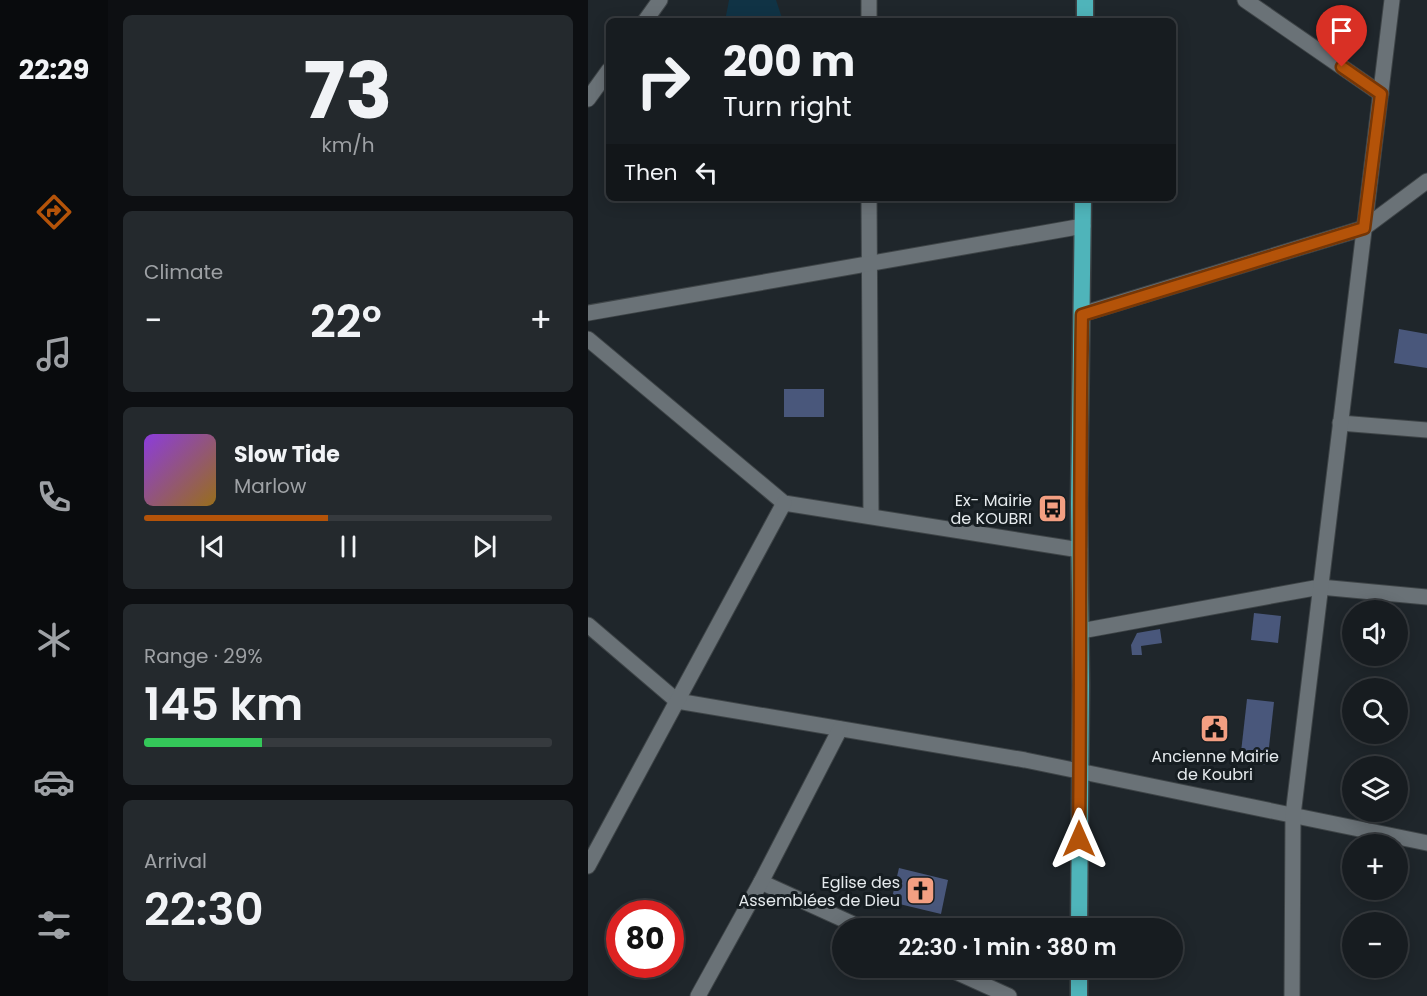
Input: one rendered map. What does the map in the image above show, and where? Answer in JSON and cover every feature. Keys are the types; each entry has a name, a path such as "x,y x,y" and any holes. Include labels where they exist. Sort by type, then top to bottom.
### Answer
{"highway":[{"path":"1085,0 1085,18"},
{"path":"1079,918 1083,201"},
{"path":"1079,978 1079,996"}],"street":[{"path":"647,18 660,0"},
{"path":"869,0 869,18"},
{"path":"1245,0 1381,94"},
{"path":"1292,996 1293,815 1392,0"},
{"path":"588,99 606,74"},
{"path":"1082,315 1364,228 1427,181"},
{"path":"869,201 871,516"},
{"path":"588,313 1083,226"},
{"path":"588,339 784,503 1080,550"},
{"path":"1340,423 1427,430"},
{"path":"588,866 784,503"},
{"path":"1081,631 1320,587 1427,597"},
{"path":"588,625 677,701 1025,760 1427,843"},
{"path":"698,996 761,882 840,729"},
{"path":"761,882 840,918"},
{"path":"969,978 1009,996"}],"shaded area":[{"path":"729,0 776,0 782,18 726,18"}],"building":[{"path":"1399,329 1427,334 1427,368 1394,363"},
{"path":"784,389 824,389 824,417 784,417"},
{"path":"1254,613 1281,616 1278,643 1251,640"},
{"path":"1160,629 1162,643 1141,646 1142,655 1132,655 1131,645 1137,633"},
{"path":"1247,699 1274,702 1267,765 1240,761"},
{"path":"899,868 948,880 941,914 891,902"}],"place":[{"name":"Ex- Mairie de KOUBRI","path":"1053,509"},
{"name":"Ancienne Mairie de Koubri","path":"1215,728"},
{"name":"Eglise des Assemblées de Dieu","path":"921,891"}],"route":[{"path":"1079,839 1081,685 1079,504 1082,315 1364,228 1381,94 1342,67"}]}
